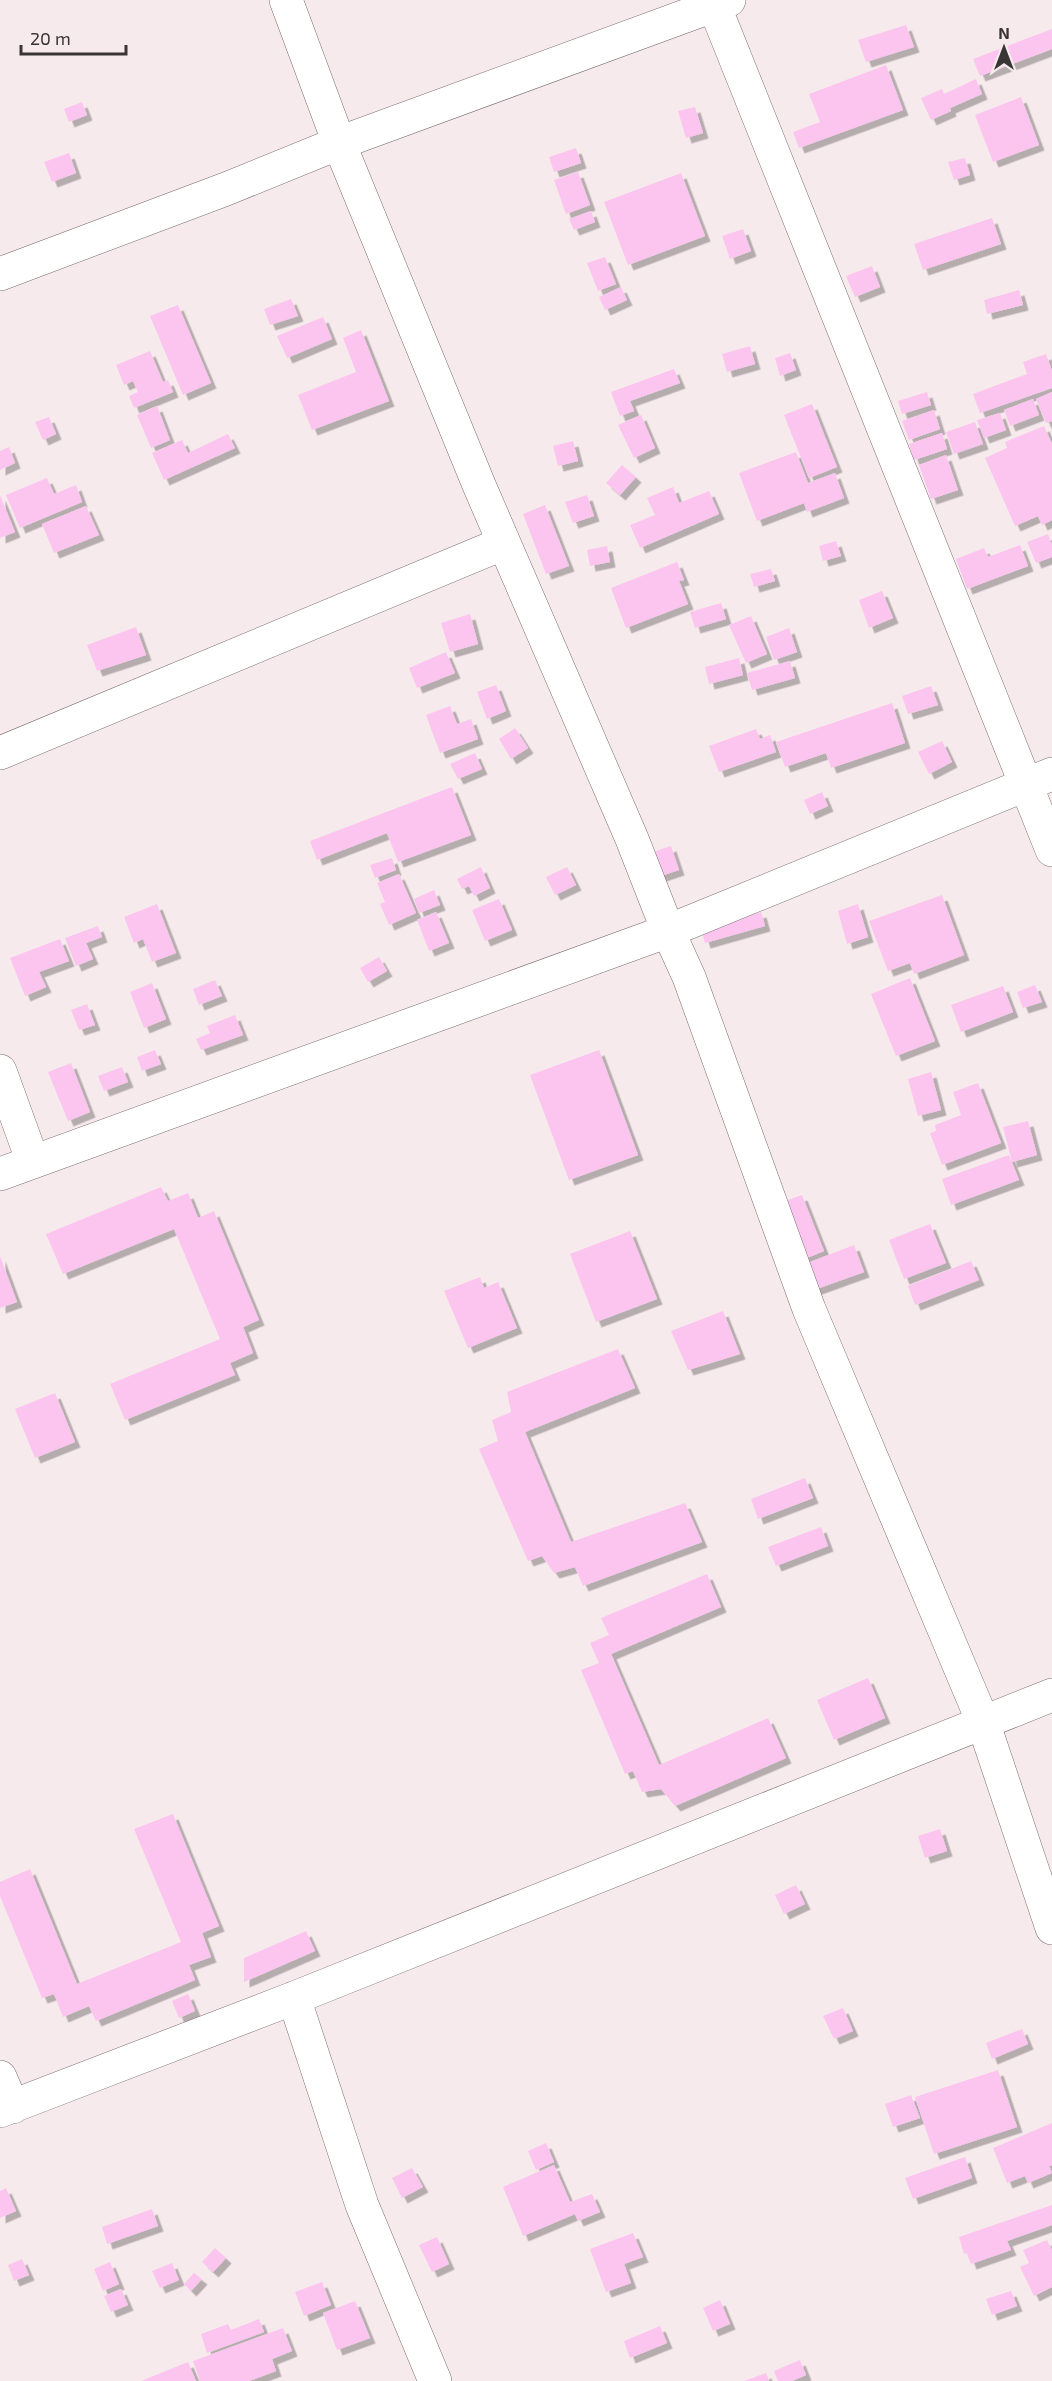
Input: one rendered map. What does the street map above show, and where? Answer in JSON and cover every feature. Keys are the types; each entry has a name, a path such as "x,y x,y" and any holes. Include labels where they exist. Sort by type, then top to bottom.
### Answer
{"street":[{"path":"286,0 339,143 504,543 689,977 809,1309 983,1722 1052,1928"},
{"path":"0,274 226,189 339,143 718,2 1039,779 1052,850"},
{"path":"0,753 504,543"},
{"path":"0,1174 668,931 1039,779"},
{"path":"0,1071 33,1162"},
{"path":"4,2098 294,1998 1052,1695"},
{"path":"294,1998 362,2205 435,2381"}],"building":[{"path":"906,25 914,47 866,62 858,40"},
{"path":"1052,29 1052,49 980,76 973,59"},
{"path":"886,65 903,110 799,148 793,132 820,122 809,94"},
{"path":"976,79 982,94 950,108 951,111 931,120 921,98 942,89 944,94"},
{"path":"1021,97 1039,145 993,162 975,115"},
{"path":"82,102 87,115 69,122 64,109"},
{"path":"695,107 703,133 686,138 678,111"},
{"path":"576,148 581,163 554,172 549,157"},
{"path":"69,153 76,173 52,182 44,162"},
{"path":"965,158 970,175 954,180 948,162"},
{"path":"578,172 590,205 566,214 554,180"},
{"path":"681,173 705,236 628,265 604,202"},
{"path":"591,211 595,222 574,230 569,219"},
{"path":"992,218 1001,244 923,270 914,244"},
{"path":"743,229 751,251 730,259 722,236"},
{"path":"605,257 616,284 598,291 587,263"},
{"path":"872,266 880,287 855,297 846,276"},
{"path":"621,287 627,300 605,310 599,297"},
{"path":"1019,290 1023,305 987,314 984,300"},
{"path":"291,299 298,316 270,325 264,309"},
{"path":"178,305 211,383 183,395 150,316"},
{"path":"323,317 332,339 287,358 277,336"},
{"path":"361,330 389,401 312,430 298,395 356,372 343,338"},
{"path":"750,346 755,364 727,372 722,354"},
{"path":"150,351 163,382 168,380 173,392 134,408 129,396 138,392 133,381 124,385 116,365"},
{"path":"790,353 796,370 780,376 775,358"},
{"path":"1046,354 1052,371 1052,388 980,413 973,394 1027,374 1023,362"},
{"path":"674,369 680,383 630,401 634,411 620,416 611,392"},
{"path":"927,392 931,405 902,414 898,401"},
{"path":"1052,392 1052,421 1046,423 1036,399"},
{"path":"1033,399 1039,415 1010,426 1004,410"},
{"path":"812,404 837,467 809,478 784,415"},
{"path":"157,406 170,440 151,448 137,415"},
{"path":"934,410 940,429 909,440 902,421"},
{"path":"1000,413 1006,430 984,438 977,420"},
{"path":"641,415 655,448 634,458 618,425"},
{"path":"49,417 56,434 43,440 35,422"},
{"path":"975,422 983,444 954,454 946,432"},
{"path":"1044,426 1052,444 1052,520 1042,525 1038,516 1015,526 985,458 1007,448 1005,442"},
{"path":"942,433 947,449 914,460 909,444"},
{"path":"228,434 235,448 164,480 152,453 182,440 188,453"},
{"path":"573,441 578,461 558,466 553,446"},
{"path":"9,447 15,463 0,470 0,451"},
{"path":"796,452 808,483 835,473 844,498 807,512 804,503 757,521 739,473"},
{"path":"946,455 958,490 931,499 919,465"},
{"path":"622,465 636,477 620,495 606,483"},
{"path":"47,478 54,494 76,485 82,502 20,528 6,495"},
{"path":"673,487 679,503 709,491 719,514 640,548 630,525 655,515 647,498"},
{"path":"0,495 15,532 0,538"},
{"path":"587,495 594,516 573,523 565,502"},
{"path":"545,505 569,566 546,574 523,514"},
{"path":"86,506 99,535 54,553 42,524"},
{"path":"1048,534 1052,545 1052,557 1036,563 1027,542"},
{"path":"836,541 841,556 823,561 819,546"},
{"path":"1020,545 1028,566 967,589 956,559 984,548 988,557"},
{"path":"607,546 610,562 590,566 587,550"},
{"path":"677,562 684,580 679,581 688,604 626,628 611,588"},
{"path":"771,569 775,581 754,587 750,574"},
{"path":"882,591 893,618 869,628 859,600"},
{"path":"721,603 726,619 695,628 690,612"},
{"path":"470,614 478,644 450,652 441,623"},
{"path":"751,616 767,654 746,663 729,625"},
{"path":"136,627 146,655 97,671 87,645"},
{"path":"789,628 797,652 774,660 766,637"},
{"path":"446,652 455,673 417,688 409,668"},
{"path":"739,658 743,675 709,684 705,667"},
{"path":"790,661 795,678 752,690 747,673"},
{"path":"496,685 506,711 487,719 477,692"},
{"path":"931,686 938,705 908,714 902,696"},
{"path":"892,703 905,743 831,768 826,753 785,767 776,742"},
{"path":"450,706 457,724 471,719 478,739 440,753 426,715"},
{"path":"515,728 528,748 511,759 499,739"},
{"path":"756,729 760,739 770,735 776,752 719,772 709,746"},
{"path":"942,741 952,762 929,774 918,752"},
{"path":"475,753 482,769 458,779 450,764"},
{"path":"452,787 471,835 398,862 387,833 317,860 310,841"},
{"path":"822,792 828,806 810,814 804,800"},
{"path":"671,846 679,870 655,878 647,854"},
{"path":"392,858 396,870 375,878 370,865"},
{"path":"481,867 490,888 474,896 469,886 462,889 457,879"},
{"path":"567,867 576,885 555,895 546,877"},
{"path":"399,874 416,913 389,925 380,904 385,902 377,883"},
{"path":"434,890 440,905 419,913 414,899"},
{"path":"942,895 964,955 914,974 910,963 888,971 869,921"},
{"path":"499,899 512,930 485,941 472,910"},
{"path":"157,904 176,953 152,962 143,939 134,943 124,917"},
{"path":"858,904 868,937 847,944 838,911"},
{"path":"436,912 449,943 429,951 417,920"},
{"path":"761,912 765,926 705,943 701,929"},
{"path":"98,926 102,937 86,943 93,959 76,966 65,938"},
{"path":"60,939 69,961 39,972 46,987 25,996 10,958"},
{"path":"379,957 387,971 368,982 360,968"},
{"path":"910,978 935,1041 896,1056 871,994"},
{"path":"215,980 222,996 199,1005 193,989"},
{"path":"152,983 166,1019 144,1028 130,992"},
{"path":"1035,985 1042,1002 1023,1008 1017,992"},
{"path":"1003,986 1013,1012 961,1032 951,1005"},
{"path":"87,1004 95,1025 79,1030 71,1010"},
{"path":"235,1015 243,1035 201,1050 196,1039 210,1033 207,1026"},
{"path":"155,1050 161,1064 142,1071 137,1057"},
{"path":"599,1050 638,1155 569,1180 530,1075"},
{"path":"71,1063 90,1112 68,1121 48,1072"},
{"path":"122,1067 128,1082 104,1091 98,1076"},
{"path":"931,1072 941,1110 918,1116 908,1079"},
{"path":"978,1083 1001,1143 942,1165 930,1133 936,1131 935,1125 961,1115 953,1092"},
{"path":"1028,1121 1037,1155 1012,1162 1003,1127"},
{"path":"1009,1155 1019,1180 951,1205 942,1179"},
{"path":"161,1187 168,1201 188,1193 198,1218 214,1211 259,1320 243,1327 253,1353 230,1363 235,1375 125,1420 110,1384 220,1339 174,1229 63,1274 46,1234"},
{"path":"802,1195 824,1251 802,1260 780,1203"},
{"path":"930,1224 946,1263 904,1279 889,1240"},
{"path":"630,1231 657,1299 596,1322 570,1254"},
{"path":"854,1245 864,1272 814,1290 805,1264"},
{"path":"0,1256 17,1302 0,1308"},
{"path":"971,1261 979,1280 915,1305 908,1286"},
{"path":"480,1277 484,1288 498,1282 517,1328 468,1348 444,1291"},
{"path":"723,1311 740,1354 688,1370 671,1331"},
{"path":"618,1349 635,1388 525,1432 571,1542 685,1503 702,1542 583,1586 575,1567 554,1573 542,1556 528,1561 479,1449 498,1441 492,1420 511,1412 507,1392"},
{"path":"55,1393 75,1442 35,1458 15,1409"},
{"path":"805,1478 813,1498 758,1519 751,1499"},
{"path":"821,1527 828,1546 776,1566 768,1547"},
{"path":"707,1574 721,1607 611,1654 659,1765 768,1718 786,1758 675,1806 661,1789 642,1792 633,1771 625,1774 581,1670 599,1663 590,1643 609,1635 601,1618"},
{"path":"868,1678 885,1718 834,1740 817,1700"},
{"path":"173,1814 219,1926 202,1933 211,1957 189,1965 195,1980 96,2021 89,2006 63,2017 54,1994 42,1998 0,1896 0,1882 30,1869 77,1984 181,1942 134,1829"},
{"path":"940,1829 947,1851 925,1858 918,1836"},
{"path":"796,1885 805,1904 784,1914 775,1895"},
{"path":"306,1931 315,1951 244,1982 244,1958"},
{"path":"188,1994 195,2011 179,2018 172,2001"},
{"path":"843,2008 853,2031 834,2039 823,2016"},
{"path":"1022,2029 1028,2044 992,2059 986,2043"},
{"path":"998,2070 1017,2127 934,2154 915,2097"},
{"path":"911,2095 920,2118 893,2127 885,2104"},
{"path":"1052,2123 1052,2165 1049,2166 1052,2173 1028,2183 1025,2176 1007,2183 993,2148"},
{"path":"546,2143 554,2162 536,2170 528,2151"},
{"path":"965,2157 972,2178 913,2199 905,2178"},
{"path":"554,2165 570,2202 592,2194 600,2212 578,2221 575,2214 523,2236 503,2187"},
{"path":"412,2168 423,2187 402,2198 392,2178"},
{"path":"6,2188 16,2211 0,2218 0,2191"},
{"path":"1052,2205 1052,2225 1007,2241 1011,2250 971,2264 967,2253 964,2254 959,2237"},
{"path":"152,2209 158,2226 107,2244 102,2227"},
{"path":"633,2233 643,2257 624,2264 631,2283 606,2292 590,2249"},
{"path":"437,2237 449,2264 432,2272 419,2245"},
{"path":"1047,2240 1052,2250 1052,2287 1034,2296 1020,2267 1029,2263 1023,2250"},
{"path":"215,2248 226,2258 213,2272 202,2262"},
{"path":"22,2259 29,2275 14,2281 8,2265"},
{"path":"110,2262 119,2284 103,2291 94,2269"},
{"path":"172,2263 179,2280 160,2288 152,2271"},
{"path":"194,2273 202,2279 191,2291 184,2284"},
{"path":"322,2282 331,2305 304,2316 295,2292"},
{"path":"121,2289 128,2305 111,2312 104,2296"},
{"path":"1011,2291 1017,2306 992,2315 986,2299"},
{"path":"720,2300 730,2324 713,2331 703,2308"},
{"path":"355,2301 370,2338 337,2350 323,2313"},
{"path":"259,2319 264,2332 207,2353 201,2334 228,2324 231,2330"},
{"path":"660,2326 667,2343 630,2358 624,2341"},
{"path":"283,2328 292,2351 272,2359 276,2371 249,2381 200,2381 193,2361"},
{"path":"800,2360 806,2375 792,2381 778,2381 774,2371"},
{"path":"188,2362 196,2381 141,2381"},
{"path":"766,2373 769,2381 744,2381"}]}
